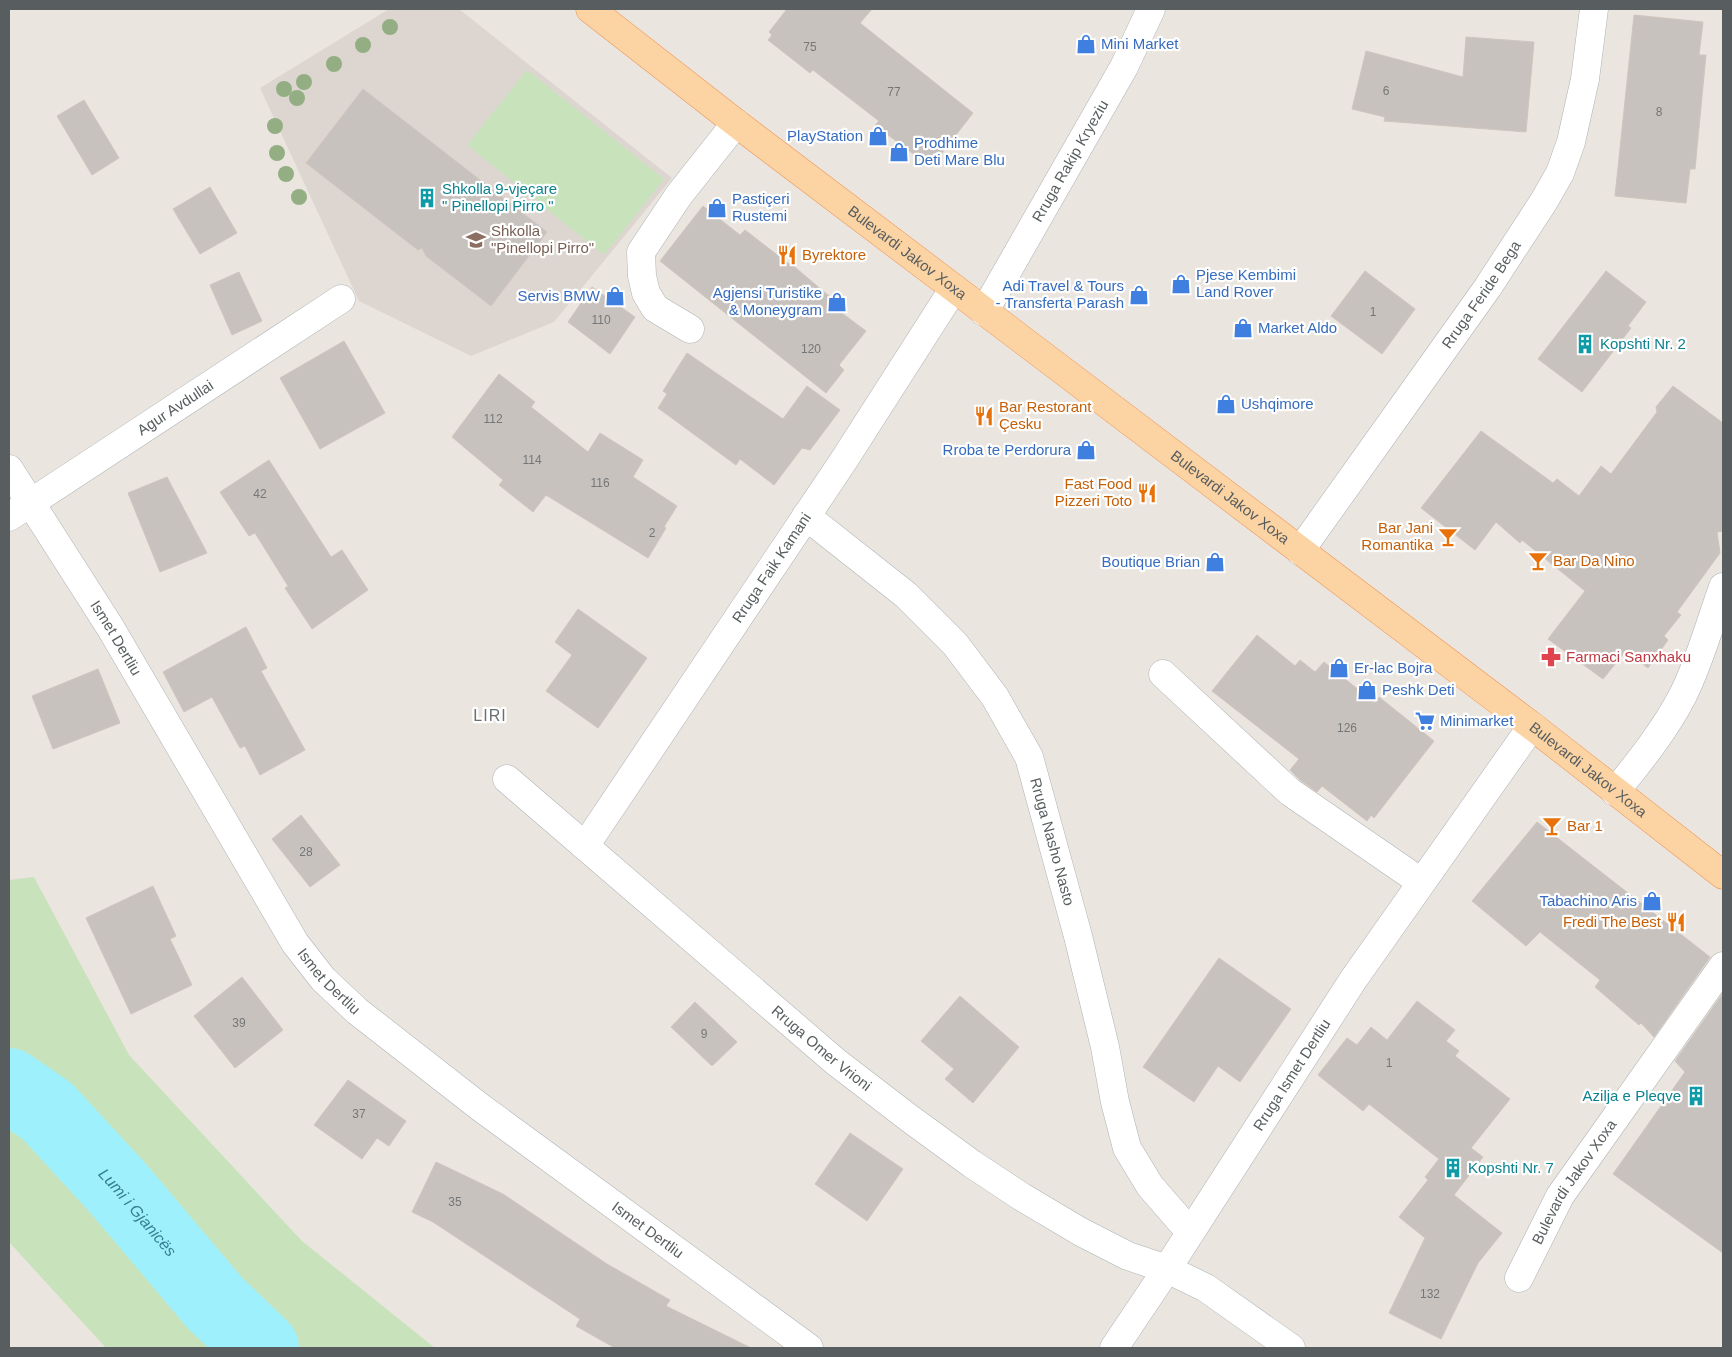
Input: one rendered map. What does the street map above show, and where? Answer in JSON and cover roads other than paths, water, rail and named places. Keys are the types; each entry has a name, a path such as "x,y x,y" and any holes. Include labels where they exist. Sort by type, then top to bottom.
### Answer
{"main road":[{"name":"Bulevardi Jakov Xoxa","path":"590,9 984,312 1532,726 1723,875"}],"street":[{"name":"Rruga Rakip Kryeziu","path":"984,312 1124,67 1151,9"},
{"name":"Rruga Feride Bega","path":"1300,551 1488,287 1544,202 1560,173 1571,142 1586,79 1594,9"},
{"path":"690,329 655,308 646,293 642,276 641,252 679,195 736,123"},
{"name":"Rruga Faik Kamani","path":"585,846 889,392 954,288"},
{"name":"Agur Avdullai","path":"20,510 341,299"},
{"name":"Ismet Dertliu","path":"9,469 20,510 110,627 295,943 323,979 357,1011 480,1107 809,1348"},
{"name":"Rruga Nasho Nasto","path":"806,516 906,595 955,644 995,697 1029,757 1078,936 1127,1148 1150,1186 1190,1232"},
{"path":"1615,792 1661,732 1684,694 1723,587"},
{"path":"1163,674 1290,792 1422,882"},
{"name":"Rruga Ismet Dertliu","path":"1114,1348 1353,980 1532,726"},
{"name":"Rruga Omer Vrioni","path":"507,779 829,1056 909,1118 1005,1186 1081,1232 1128,1256 1167,1269"},
{"name":"Bulevardi Jakov Xoxa","path":"1519,1278 1560,1196 1723,966"},
{"path":"1167,1269 1206,1288 1291,1348"}],"waterway":[{"name":"Lumi i Gjanicës","path":"9,1085 47,1111 117,1187 215,1303 262,1348"}],"place":[{"name":"Mini Market","path":"1086,44"},
{"name":"PlayStation","path":"878,136"},
{"name":"Prodhime Deti Mare Blu","path":"899,152"},
{"name":"Shkolla 9-vjeçare \" Pinellopi Pirro \"","path":"427,198"},
{"name":"Pastiçeri Rustemi","path":"717,208"},
{"name":"Shkolla \"Pinellopi Pirro\"","path":"476,240"},
{"name":"Byrektore","path":"787,255"},
{"name":"Pjese Kembimi Land Rover","path":"1181,284"},
{"name":"Adi Travel & Tours - Transferta Parash","path":"1139,295"},
{"name":"Servis BMW","path":"615,296"},
{"name":"Agjensi Turistike & Moneygram","path":"837,302"},
{"name":"Market Aldo","path":"1243,328"},
{"name":"Kopshti Nr. 2","path":"1585,344"},
{"name":"Ushqimore","path":"1226,404"},
{"name":"Bar Restorant Çesku","path":"984,416"},
{"name":"Rroba te Perdorura","path":"1086,450"},
{"name":"Fast Food Pizzeri Toto","path":"1147,493"},
{"name":"Bar Jani Romantika","path":"1448,537"},
{"name":"Bar Da Nino","path":"1538,561"},
{"name":"Boutique Brian","path":"1215,562"},
{"name":"Farmaci Sanxhaku","path":"1551,657"},
{"name":"Er-lac Bojra","path":"1339,668"},
{"name":"Peshk Deti","path":"1367,690"},
{"name":"Minimarket","path":"1425,721"},
{"name":"Bar 1","path":"1552,826"},
{"name":"Tabachino Aris","path":"1652,901"},
{"name":"Fredi The Best","path":"1676,922"},
{"name":"Azilja e Pleqve","path":"1696,1096"},
{"name":"Kopshti Nr. 7","path":"1453,1168"}],"district":[{"name":"LIRI","path":"490,715"}]}
